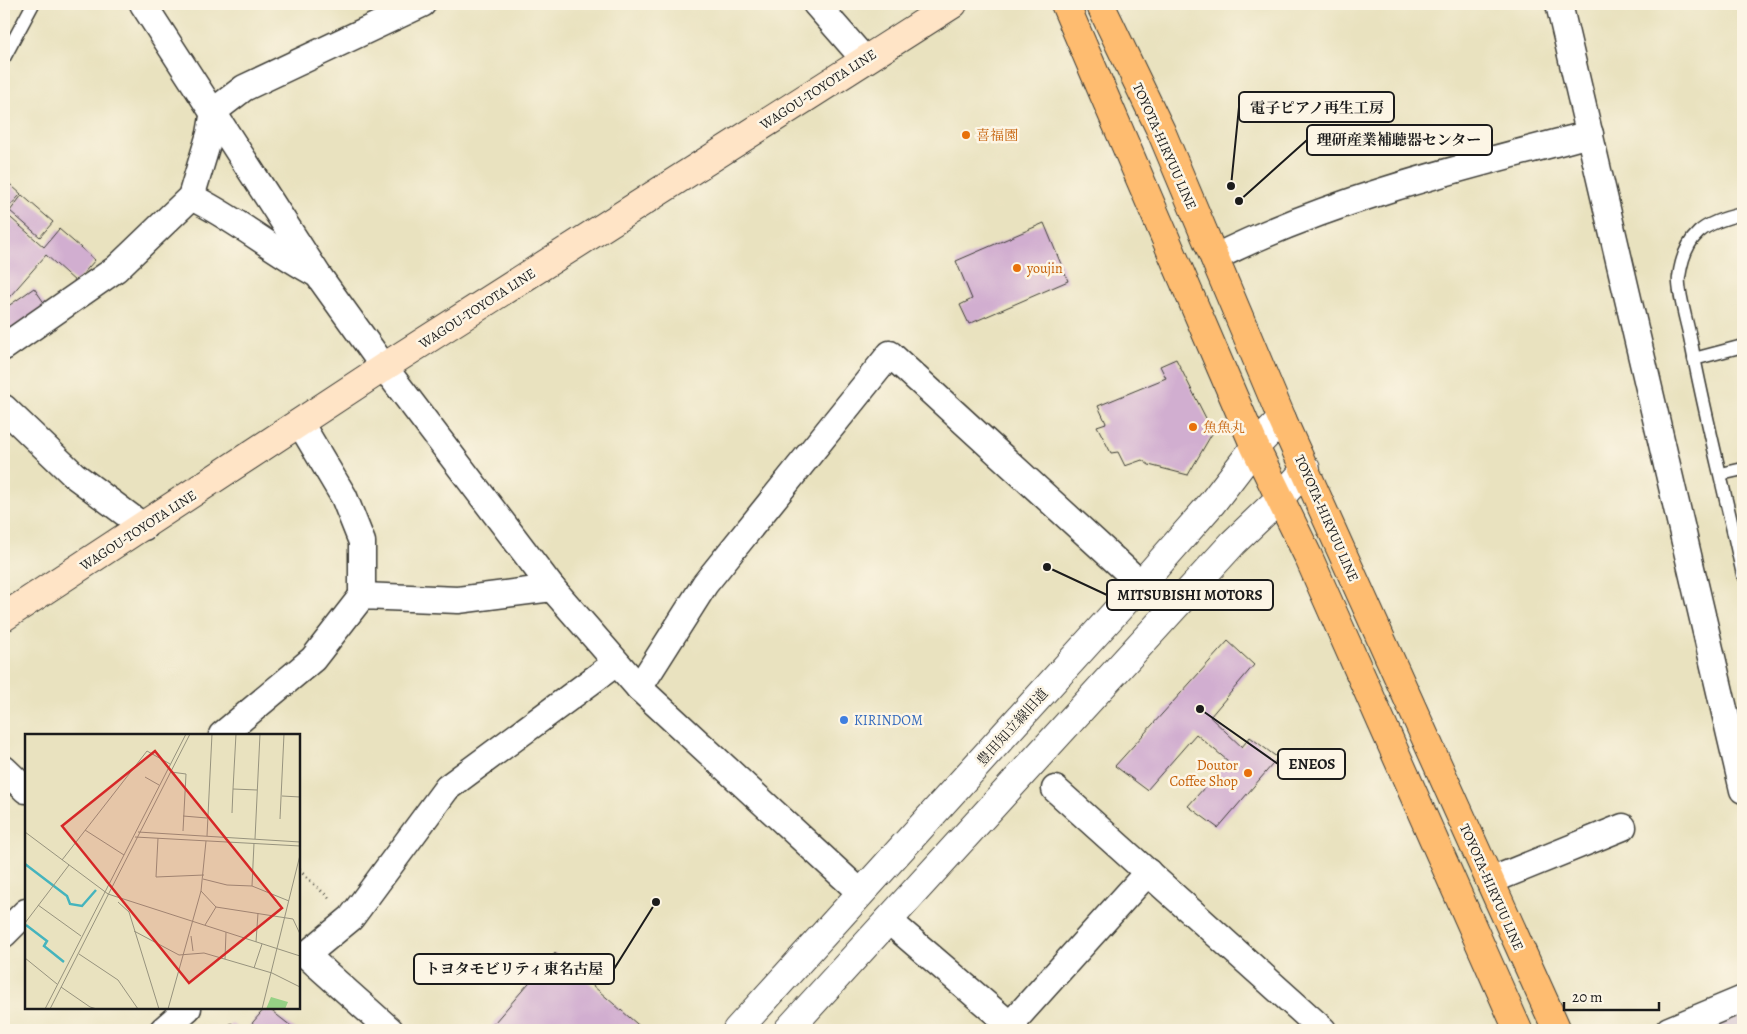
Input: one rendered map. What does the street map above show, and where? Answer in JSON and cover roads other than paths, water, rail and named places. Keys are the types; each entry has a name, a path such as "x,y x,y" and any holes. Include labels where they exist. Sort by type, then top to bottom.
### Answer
{"main road":[{"name":"WAGOU-TOYOTA LINE","path":"4,617 384,368 864,59 953,4"},
{"path":"1065,4 1255,447 1308,556 1518,1030"},
{"name":"TOYOTA-HIRYUU LINE","path":"1100,4 1161,131 1282,419 1557,1030"}],"street":[{"path":"143,4 214,111 318,275 384,368 552,588 639,688 861,894"},
{"path":"4,347 116,269 190,197 210,134 214,111 244,88 422,4"},
{"path":"816,4 864,59"},
{"path":"1560,4 1743,790"},
{"path":"1214,258 1266,232 1360,199 1474,164 1590,134"},
{"path":"190,197 219,211 282,255 318,275"},
{"path":"639,688 705,584 890,354 1141,584"},
{"path":"4,408 74,475 144,526"},
{"name":"豊田知立線旧道","path":"737,1030 1141,584 1212,503 1255,447 1282,419"},
{"path":"223,734 312,659 362,596 362,542 344,497 300,423"},
{"path":"788,1030 1233,543 1280,498 1306,469"},
{"path":"362,596 458,600 552,588"},
{"path":"390,1030 302,956 351,918 447,788 616,662"},
{"path":"4,770 25,789"},
{"path":"1055,790 1323,1030"},
{"path":"1490,881 1623,826"},
{"path":"888,920 1013,1028 1148,872"},
{"path":"4,934 25,913"},
{"path":"1669,1030 1743,999"},
{"path":"163,1030 187,1009"}],"lane":[{"path":"4,58 33,4"},
{"path":"1743,214 1718,219 1699,231 1686,249 1678,279 1694,359 1721,474 1738,527 1743,575"},
{"path":"1694,359 1743,346"},
{"path":"1721,474 1743,468"}],"place":[{"name":"喜福園","path":"966,135"},
{"name":"電子ピアノ再生工房","path":"1231,186"},
{"name":"理研産業補聴器センター","path":"1239,201"},
{"name":"youjin","path":"1017,268"},
{"name":"魚魚丸","path":"1193,427"},
{"name":"MITSUBISHI MOTORS","path":"1047,567"},
{"name":"ENEOS","path":"1200,709"},
{"name":"KIRINDOM","path":"844,720"},
{"name":"Doutor Coffee Shop","path":"1248,773"},
{"name":"トヨタモビリティ東名古屋","path":"656,902"}]}
